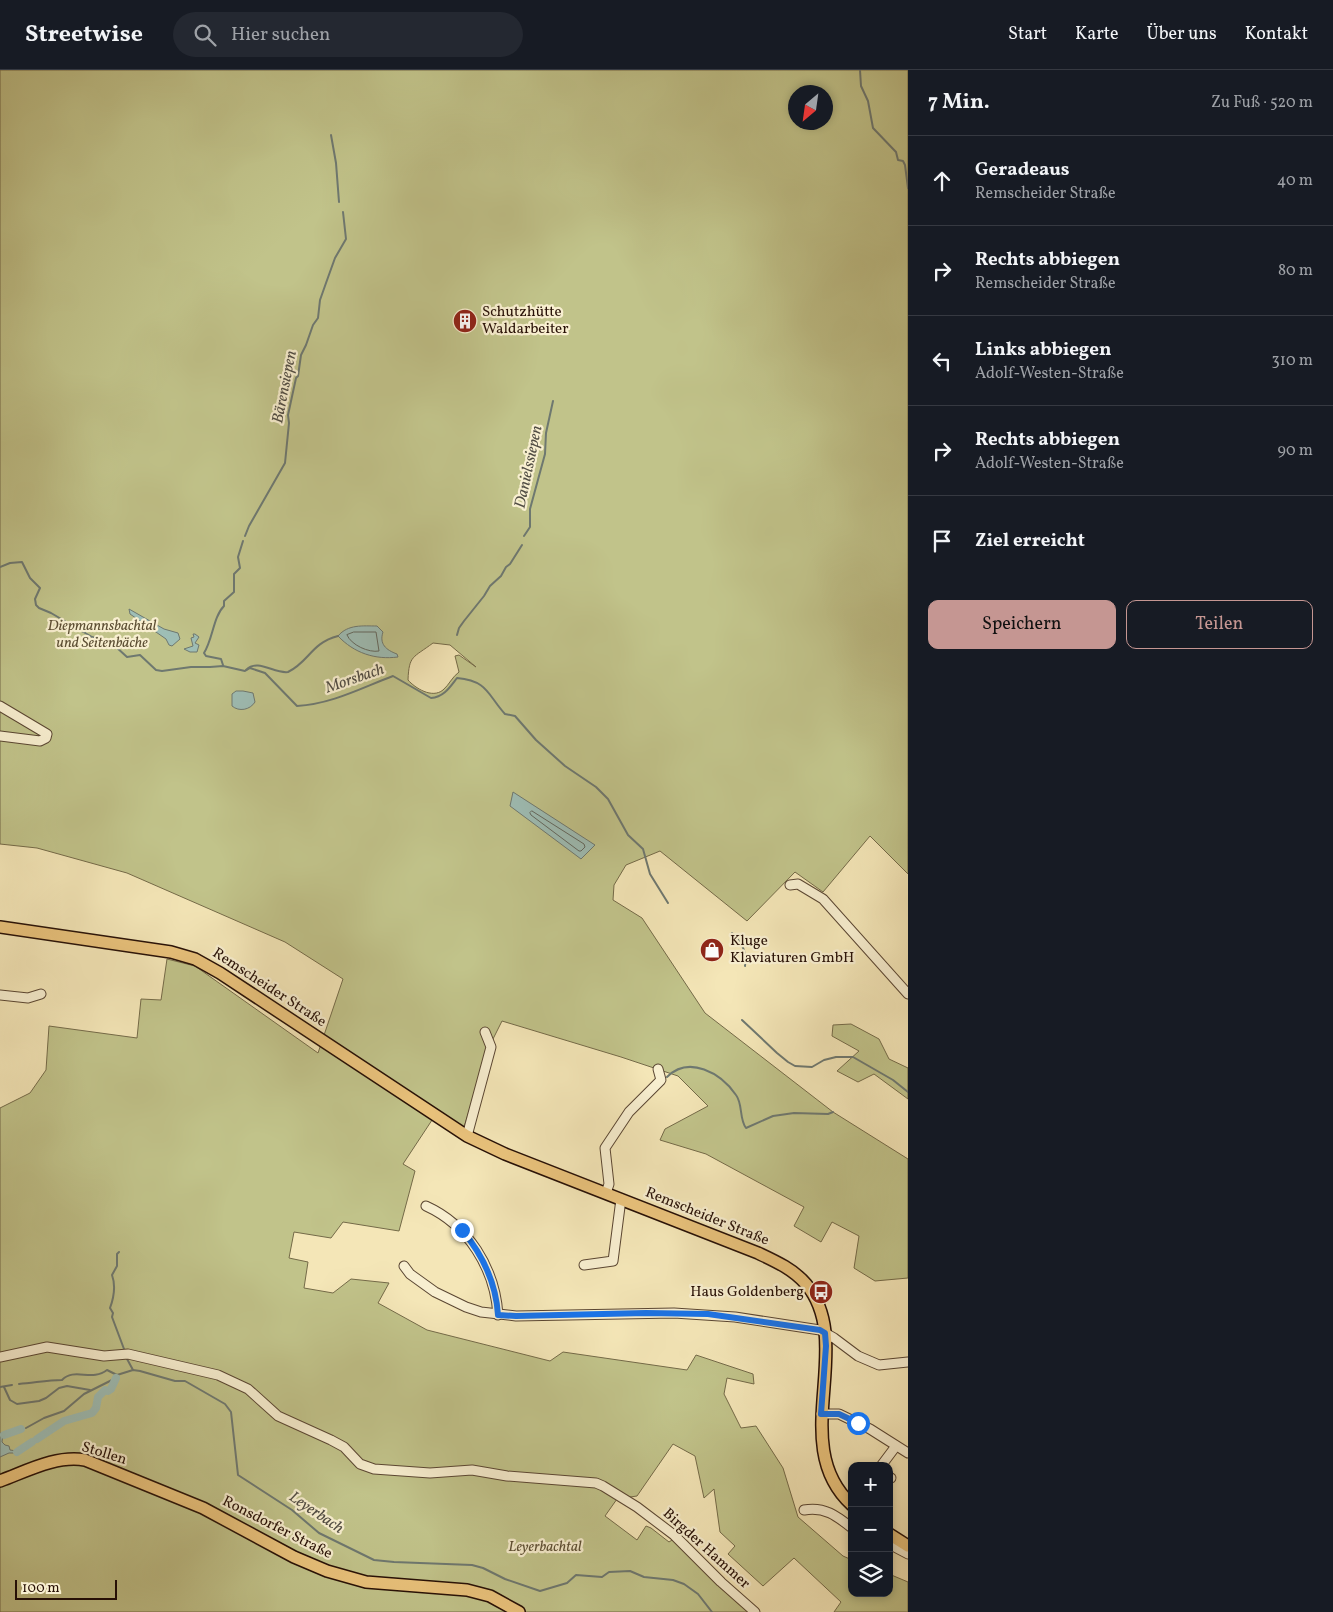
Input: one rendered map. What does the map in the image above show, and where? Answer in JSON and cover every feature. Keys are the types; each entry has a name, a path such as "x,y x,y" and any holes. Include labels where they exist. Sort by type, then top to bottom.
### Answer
{"main road":[{"name":"Remscheider Straße","path":"0,927 171,952 195,959 220,972 467,1136 505,1154 758,1253 787,1268 805,1283 821,1311 826,1346 821,1414 822,1435 830,1475 836,1488 848,1501"},
{"name":"Stollen","path":"0,1481 51,1462 76,1459 93,1463 142,1482"},
{"name":"Ronsdorfer Straße","path":"142,1482 203,1508 294,1557 328,1571 366,1582 467,1590 490,1596 519,1612"},
{"path":"893,1537 908,1546"}],"street":[{"path":"0,706 47,734 46,738 40,741 0,736"},
{"path":"790,885 798,884 823,900 908,994"},
{"path":"0,995 28,998 41,994"},
{"path":"467,1136 491,1047 486,1032"},
{"path":"606,1193 609,1184 605,1148 628,1112 661,1080 658,1069"},
{"path":"584,1265 613,1261 621,1199"},
{"path":"426,1206 441,1213 462,1230 480,1253 494,1287 498,1315"},
{"path":"404,1266 410,1274 443,1297 466,1307 498,1315 708,1314 813,1329 825,1333 870,1362 886,1365 908,1362"},
{"name":"Birgder Hammer","path":"0,1357 47,1347 104,1356 128,1354 141,1356 218,1375 252,1392 278,1416 344,1447 360,1464 370,1468 430,1474 472,1470 507,1476 588,1482 603,1486 637,1507 682,1542 721,1582 756,1612"},
{"path":"821,1414 839,1414 870,1429 908,1453"},
{"path":"884,1462 896,1446"},
{"path":"804,1510 818,1509 834,1514 848,1525"},
{"path":"893,1546 908,1554"}],"green space":[{"path":"0,70 908,70 908,874 870,836 823,892 795,872 747,921 660,851 626,865 614,885 613,900 642,918 705,1013 833,1112 908,1159 908,1278 875,1281 854,1268 859,1236 832,1222 821,1242 794,1226 804,1207 706,1154 660,1140 665,1129 708,1106 678,1076 502,1021 491,1043 464,1127 438,1111 403,1164 415,1171 399,1231 343,1222 331,1238 294,1232 289,1258 308,1262 304,1288 333,1293 351,1279 389,1283 378,1303 427,1330 550,1361 563,1352 687,1370 696,1355 753,1374 754,1384 727,1378 724,1394 741,1428 756,1426 783,1468 798,1517 848,1558 848,1597 893,1597 893,1576 908,1582 908,1612 834,1612 841,1602 794,1558 763,1586 728,1554 735,1546 720,1532 714,1489 704,1498 695,1456 673,1444 637,1496 617,1499 605,1516 637,1540 646,1526 669,1542 672,1540 754,1612 0,1612 0,1108 30,1093 46,1070 49,1026 137,1038 141,999 161,1000 167,959 195,966 318,1053 343,979 285,942 127,873 37,848 0,844","holes":["433,643 450,645 476,667 459,655 455,656 459,672 443,690 434,693 419,689 408,680 413,658"]},
{"path":"851,1024 879,1039 889,1059 908,1068 908,1099 874,1074 858,1082 837,1071 859,1051 832,1036 833,1025"}],"water":[{"path":"129,609 164,629 178,633 180,639 172,646 169,645 166,639 130,614"},
{"path":"361,626 377,626 383,632 382,640 384,646 397,654 398,657 389,658 365,654 351,647 338,636 346,629"},
{"path":"193,634 199,637 195,643 199,645 197,652 190,652 184,649 193,646 191,638 194,637"},
{"path":"236,691 253,693 255,702 253,705 241,709 232,706 232,694"},
{"path":"513,792 595,845 581,859 510,806"},
{"path":"0,1433 3,1434 2,1442 9,1446 10,1450 17,1451 18,1453 9,1453 0,1457"}],"waterway":[{"path":"860,70 861,86 868,101 873,128 896,152 898,160 903,161 908,188"},
{"path":"331,135 336,163 339,202"},
{"name":"Bärensiepen","path":"245,536 285,463 288,415 298,376 301,355 313,325 318,318 320,300 335,258 346,239 343,212"},
{"name":"Danielssiepen","path":"524,536 530,527 530,509 545,454 546,433 553,401"},
{"name":"Bärensiepen","path":"223,665 221,659 206,656 204,653 220,611 224,606 224,601 234,592 234,574 240,568 238,557 243,541"},
{"name":"Danielssiepen","path":"457,635 464,621 490,586 501,576 522,545"},
{"name":"Morsbach","path":"0,567 10,563 22,562 30,578 40,588 35,599 36,605 39,608 92,637 100,639 105,644 115,646 127,657 140,655 156,670 162,671 191,667 223,666 245,671 250,668 265,673 297,706 334,699 393,676 431,698 443,694 457,678 481,685 505,714 515,716 536,740 565,766 596,787 608,799 628,835 643,849 650,874 668,903"},
{"path":"246,670 251,667 261,666 288,672 301,663 322,643 338,636"},
{"name":"Morsbach","path":"732,933 739,940 743,948 745,966"},
{"name":"Morsbach","path":"742,1020 777,1053 795,1066 812,1067 824,1060 836,1057 853,1057 893,1080 908,1092"},
{"path":"667,1077 685,1067 704,1069 713,1074 730,1087 736,1095 740,1103 742,1120 746,1128 773,1116 794,1113 828,1114 833,1112"},
{"path":"119,1252 117,1254 117,1266 112,1275 114,1292 110,1308 124,1349"},
{"path":"126,1357 133,1370"},
{"name":"Leyerbach","path":"19,1384 62,1380 67,1376 78,1374 95,1375 107,1370 117,1375 133,1370 175,1381 185,1381 225,1404 231,1412 238,1475 292,1510 319,1533 374,1560 472,1565 540,1591 567,1583 576,1575 602,1577 609,1572 630,1571 644,1577 673,1580 684,1584 698,1594 712,1612"},
{"path":"26,1428 44,1418 64,1411 84,1394 116,1378 117,1375"},
{"path":"37,1439 64,1421 92,1413 96,1408 98,1397 105,1390 111,1389 116,1378"},
{"name":"Leyerbach","path":"0,1387 12,1385"},
{"path":"4,1387 10,1400 17,1404 39,1401 59,1388 67,1386 90,1390"},
{"path":"4,1435 21,1429"},
{"path":"17,1452 32,1442"}],"place":[{"name":"Schutzhütte Waldarbeiter","path":"465,321"},
{"name":"Kluge Klaviaturen GmbH","path":"712,950"},
{"name":"Haus Goldenberg","path":"821,1292"}],"route":[{"path":"462,1230 480,1253 494,1287 498,1315 708,1314 820,1330 825,1333 826,1346 821,1414 839,1414 858,1423"}],"park label":[{"name":"Diepmannsbachtal und Seitenbäche","path":"102,634"},
{"name":"Leyerbachtal","path":"545,1547"}]}
